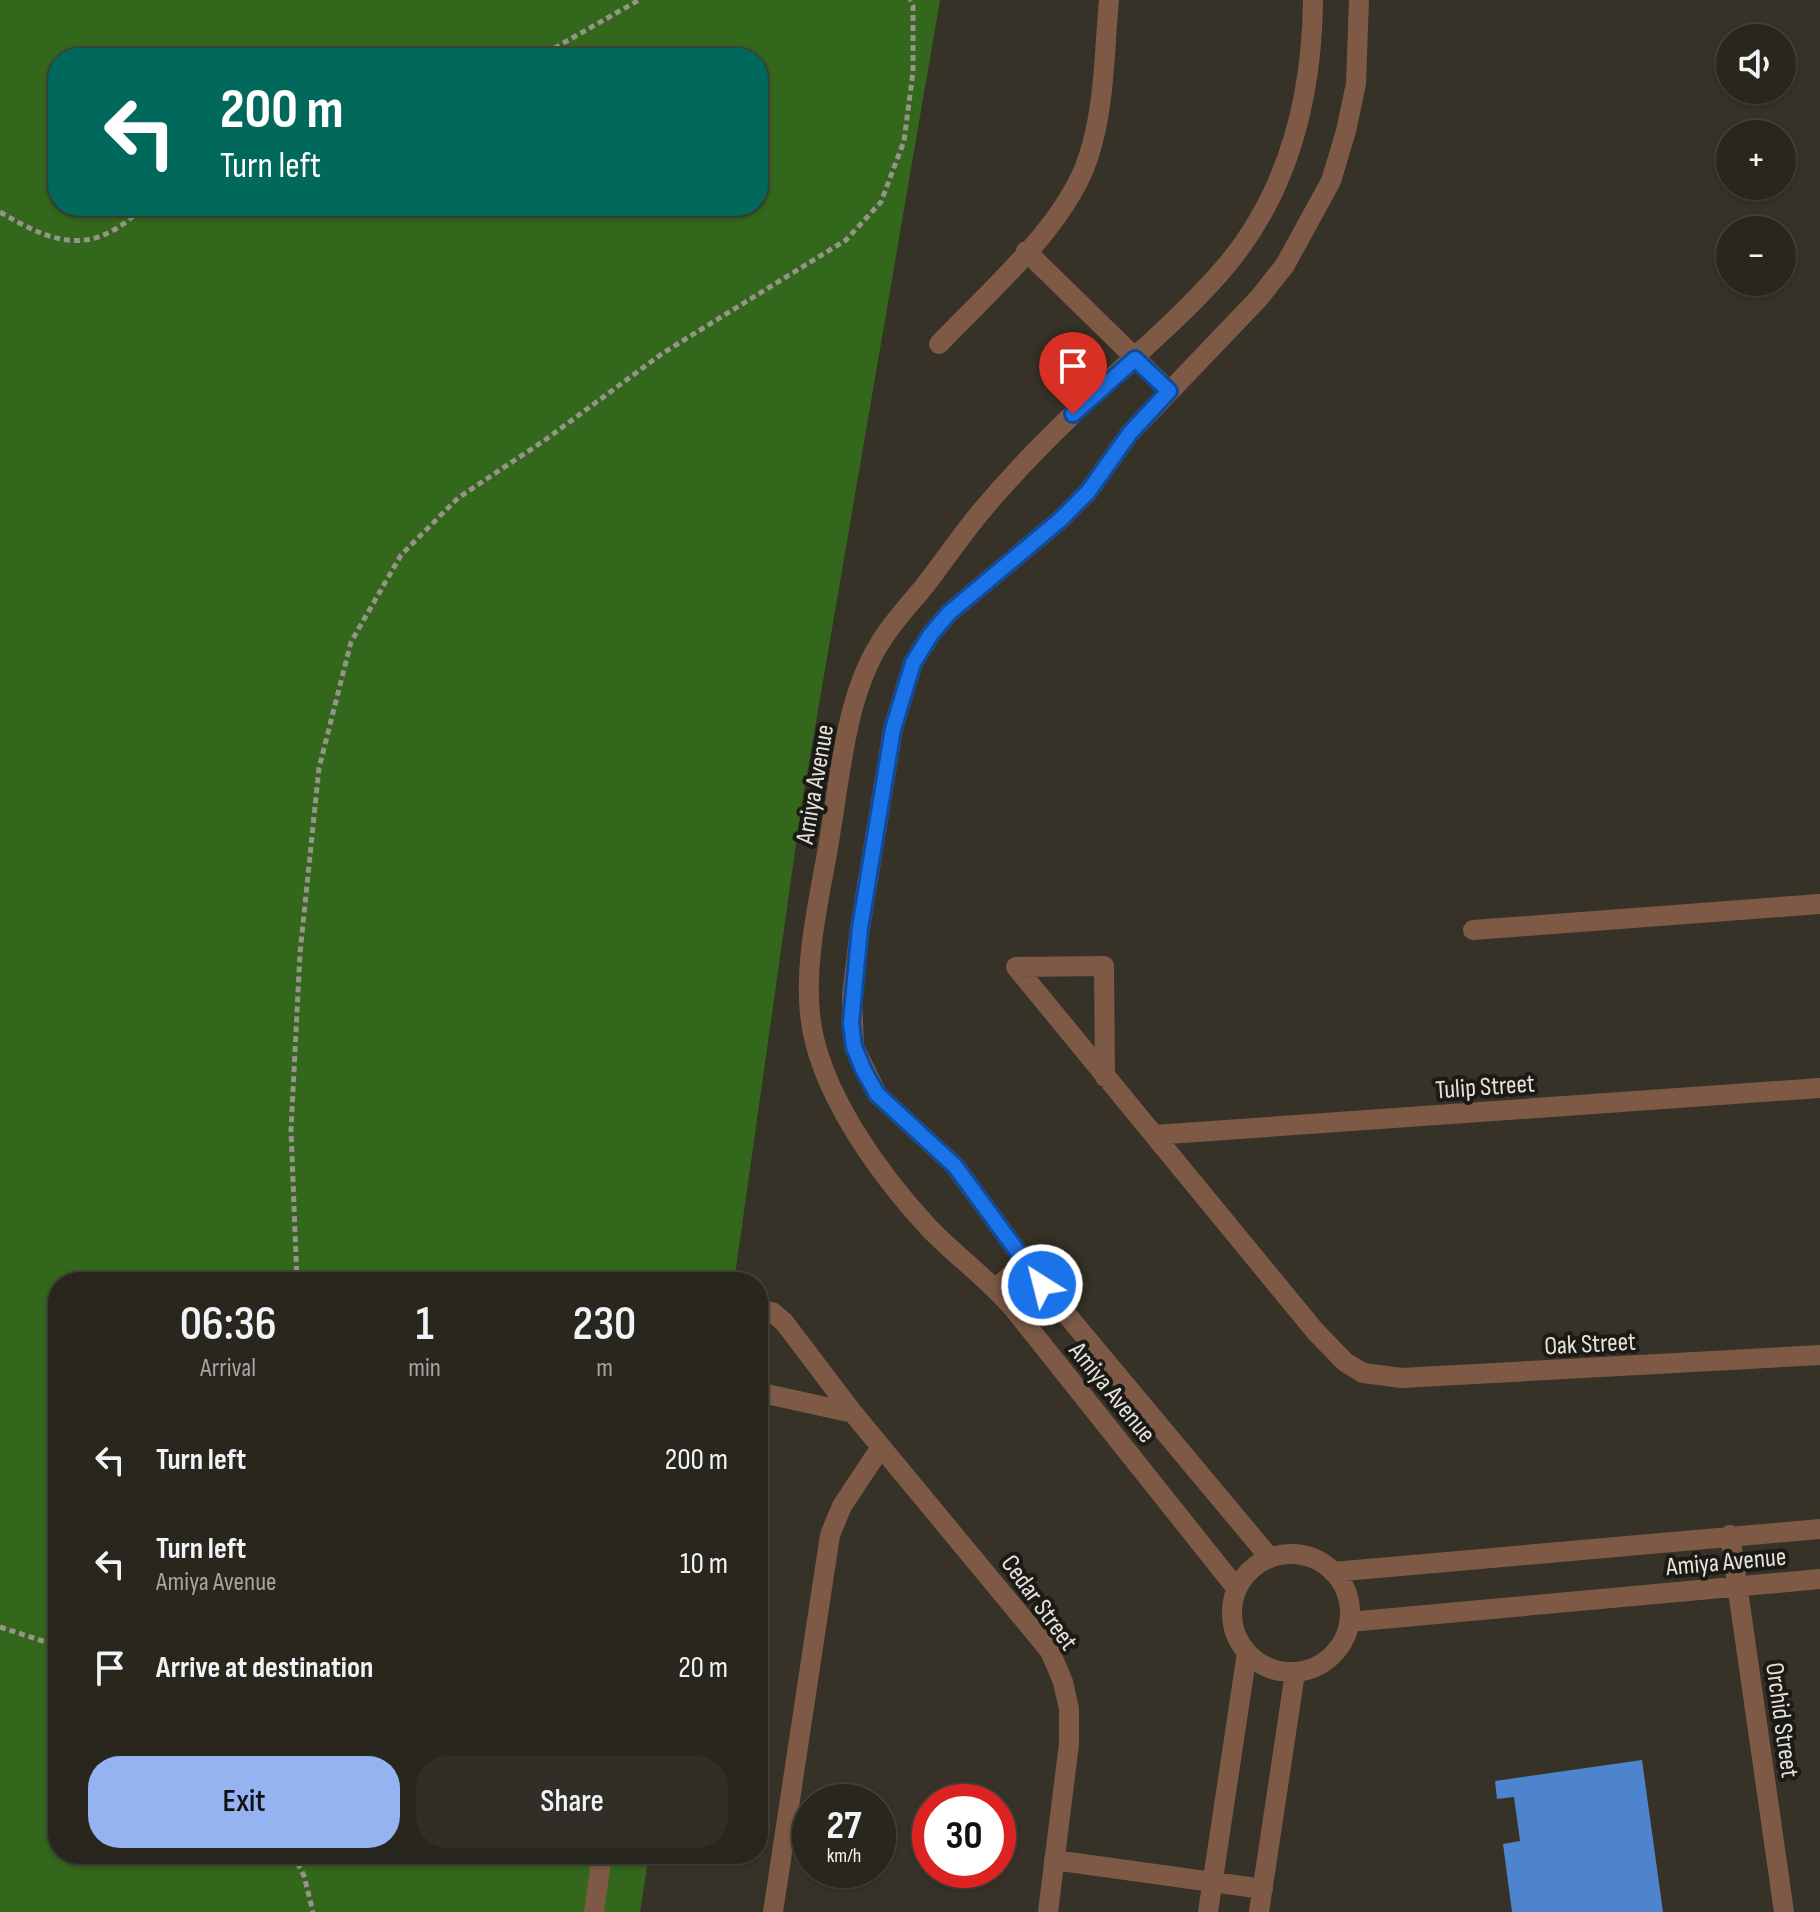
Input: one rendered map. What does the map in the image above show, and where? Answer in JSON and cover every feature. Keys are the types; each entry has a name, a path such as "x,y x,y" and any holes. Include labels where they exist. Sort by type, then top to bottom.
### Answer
{"street":[{"path":"939,344 1048,228 1076,189 1098,121 1109,0"},
{"name":"Amiya Avenue","path":"1237,1589 996,1288 950,1250 900,1194 844,1111 820,1058 810,1011 812,964 835,803 853,717 864,676 879,645 979,514 1027,459 1135,359 1220,273 1265,209 1285,165 1300,119 1310,72 1313,0"},
{"name":"Amiya Avenue","path":"1270,1558 1025,1263 955,1166 877,1094 854,1047 851,1023 855,970 893,729 913,663 949,613 1060,520 1088,492 1130,433 1259,298 1285,265 1324,195 1346,131 1356,84 1359,0"},
{"path":"1026,251 1169,391"},
{"path":"923,588 949,613"},
{"path":"1473,930 1820,904"},
{"path":"1105,1077 1104,966 1016,967 1105,1077 1154,1135"},
{"path":"820,1058 854,1047"},
{"name":"Tulip Street","path":"1154,1135 1820,1088"},
{"name":"Oak Street","path":"1154,1135 1315,1331 1345,1362 1363,1373 1431,1379 1820,1355"},
{"path":"996,1288 1025,1263"},
{"name":"Cedar Street","path":"768,1311 784,1322 853,1413 1029,1623 1055,1661 1069,1709 1069,1744 1048,1912"},
{"path":"768,1394 853,1413"},
{"path":"773,1912 830,1535 842,1506 881,1447"},
{"name":"Amiya Avenue","path":"1333,1572 1820,1529"},
{"name":"Orchid Street","path":"1730,1535 1784,1912"},
{"path":"1281,1555 1304,1556 1333,1572 1347,1595 1349,1622 1342,1643 1326,1661 1295,1673 1268,1669 1247,1653 1239,1642 1231,1616 1237,1589 1251,1570 1281,1555"},
{"name":"Amiya Avenue","path":"1349,1622 1820,1579"},
{"path":"1208,1912 1247,1653"},
{"path":"1259,1912 1295,1673"},
{"path":"1054,1860 1263,1889"},
{"path":"594,1912 601,1864"}],"path":[{"path":"555,48 639,0"},
{"path":"297,1272 291,1130 300,953 319,768 351,642 401,555 458,498 545,440 663,353 846,240 881,202 904,141 913,72 913,6 910,0"},
{"path":"0,212 35,233 63,242 95,238 134,216"},
{"path":"0,1627 48,1643"},
{"path":"298,1864 313,1912"}],"green space":[{"path":"0,0 940,0 801,809 735,1272 48,1272 48,1864 647,1864 640,1912 0,1912"}],"water":[{"path":"1642,1760 1663,1912 1512,1912 1503,1844 1520,1841 1514,1797 1497,1799 1495,1781"}],"route":[{"path":"1042,1285 955,1166 877,1094 854,1047 851,1023 860,928 893,729 902,690 913,663 949,613 1060,520 1088,492 1130,433 1169,391 1135,359 1073,414"}]}
